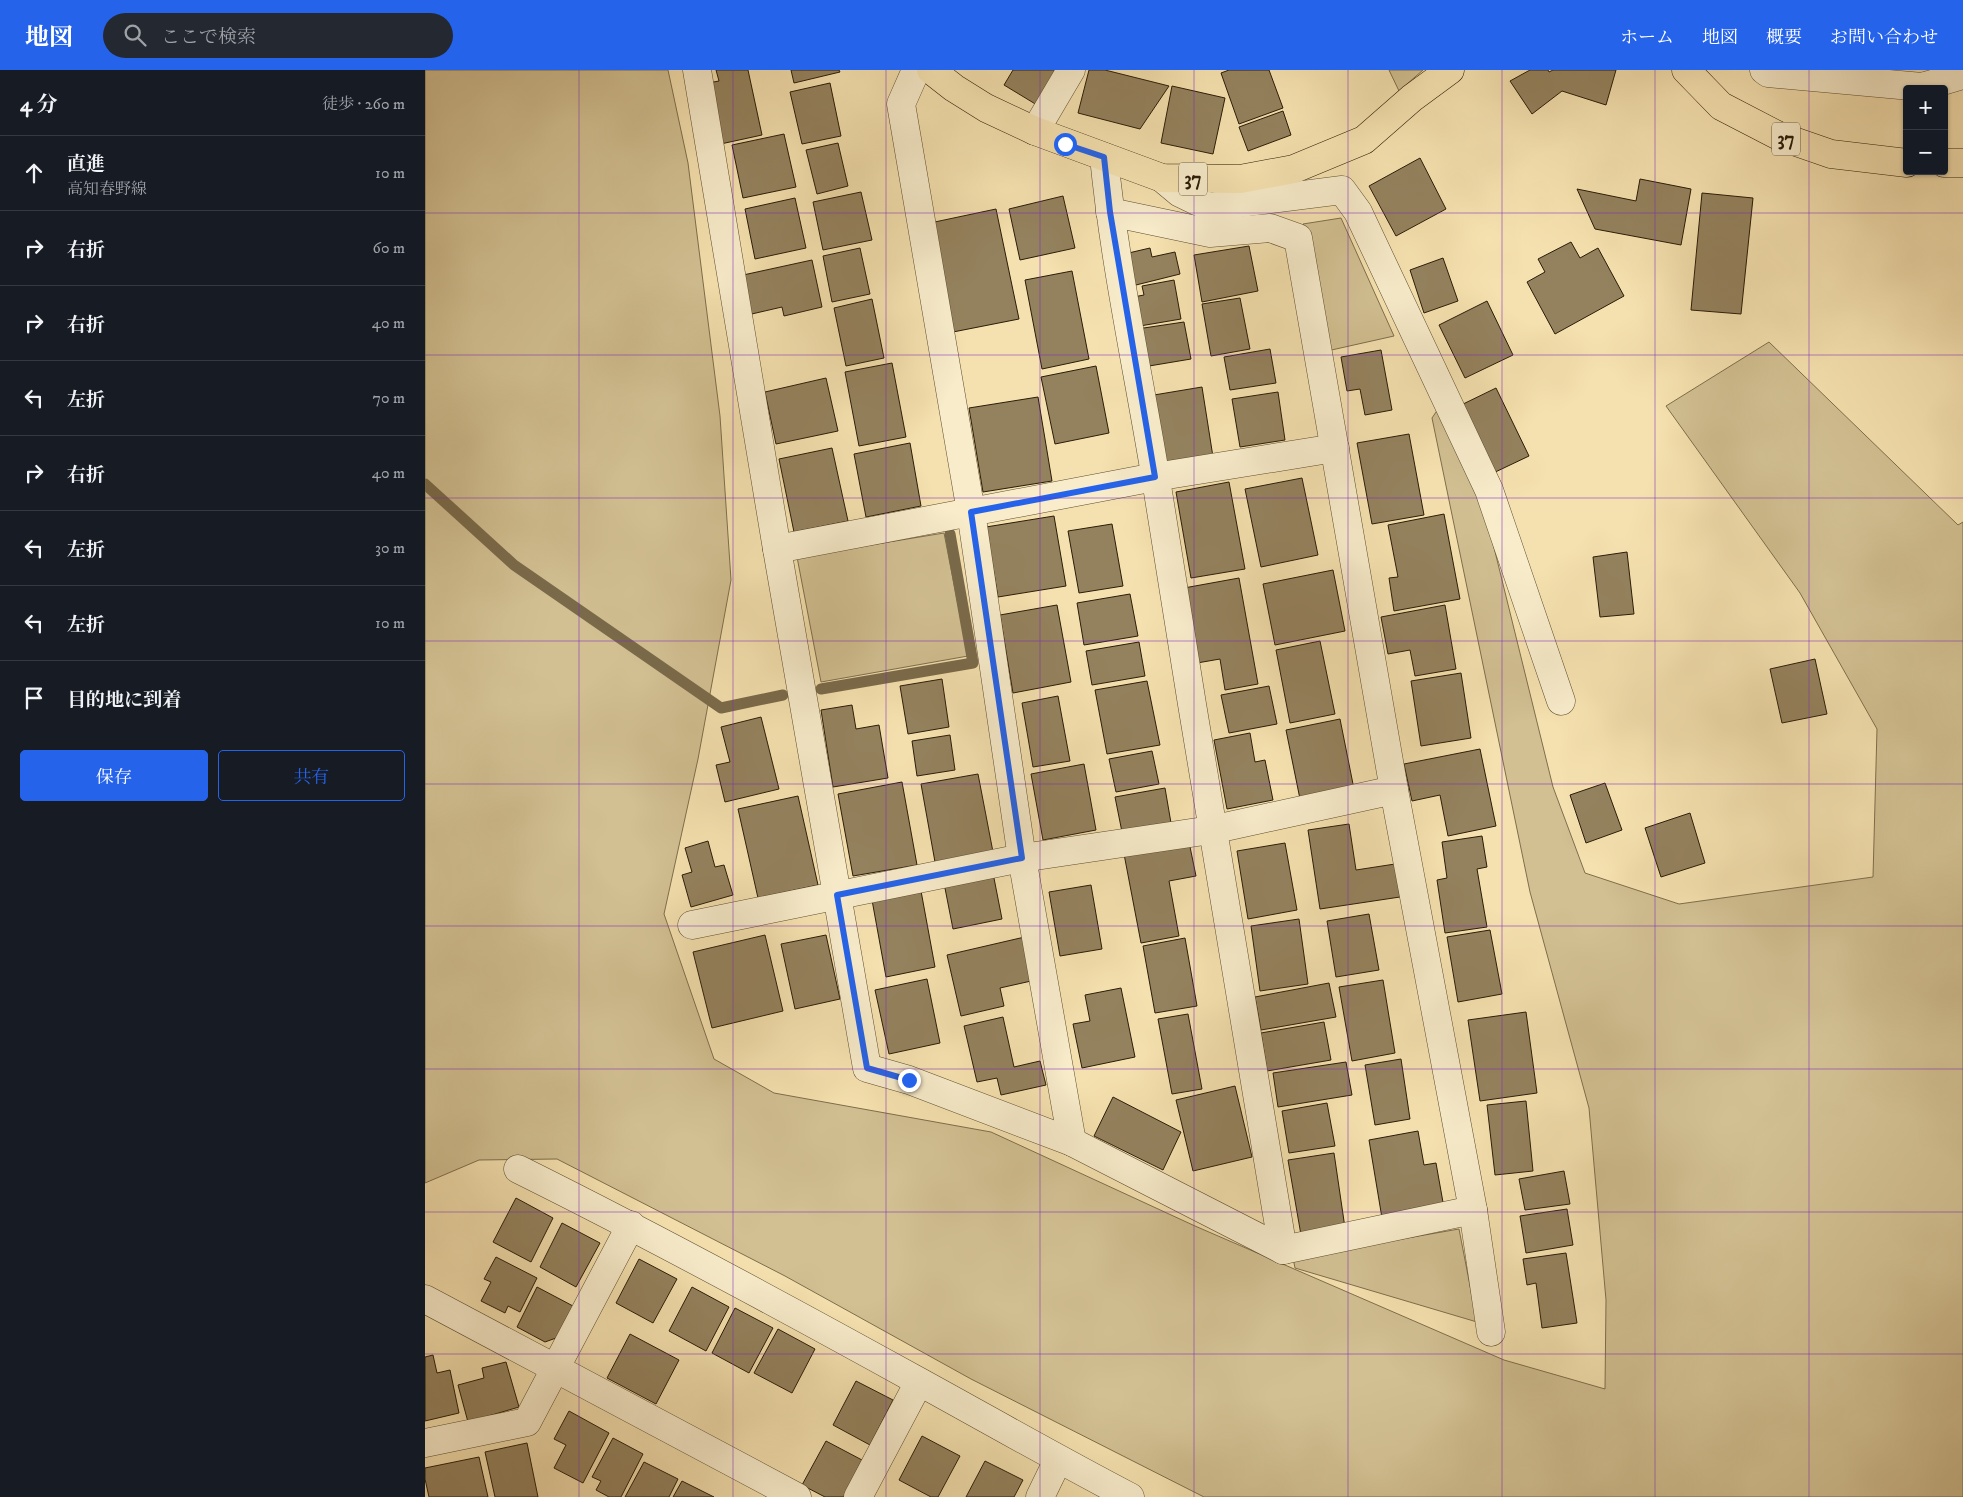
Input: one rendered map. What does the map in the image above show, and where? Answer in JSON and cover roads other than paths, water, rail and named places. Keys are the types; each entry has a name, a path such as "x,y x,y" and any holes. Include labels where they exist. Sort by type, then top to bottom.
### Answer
{"main road":[{"name":"37","path":"931,70 954,88 986,108 1035,131 1162,178 1239,179 1294,169 1364,140 1412,98 1450,70"},
{"name":"37","path":"1686,70 1721,106 1779,136 1831,154 1903,163"},
{"path":"1948,163 1963,163"}],"street":[{"path":"697,70 777,550 867,1068 909,1080 1072,1142 1283,1250 1473,1210"},
{"path":"916,70 901,104 971,512 1022,858 1072,1142"},
{"path":"1035,131 1071,70"},
{"path":"1764,70 1768,73 1922,88 1963,75"},
{"path":"1104,157 1110,212 1155,477 1211,830 1283,1250"},
{"path":"1162,178 1180,193 1209,207 1341,190 1358,212 1489,490 1561,701"},
{"path":"1110,212 1210,233 1270,228 1298,238 1394,790 1473,1210 1491,1332"},
{"path":"777,550 1155,477 1335,448"},
{"path":"692,925 1022,858 1211,830 1394,790"},
{"path":"518,1169 631,1225 1058,1460 1130,1497"},
{"path":"425,1443 527,1422 631,1225"},
{"path":"425,1299 797,1497"},
{"path":"858,1497 919,1382"},
{"path":"1040,1497 1058,1460"}],"waterway":[{"path":"425,484 514,565 721,708 783,695"},
{"path":"821,689 973,663 950,534"}]}
